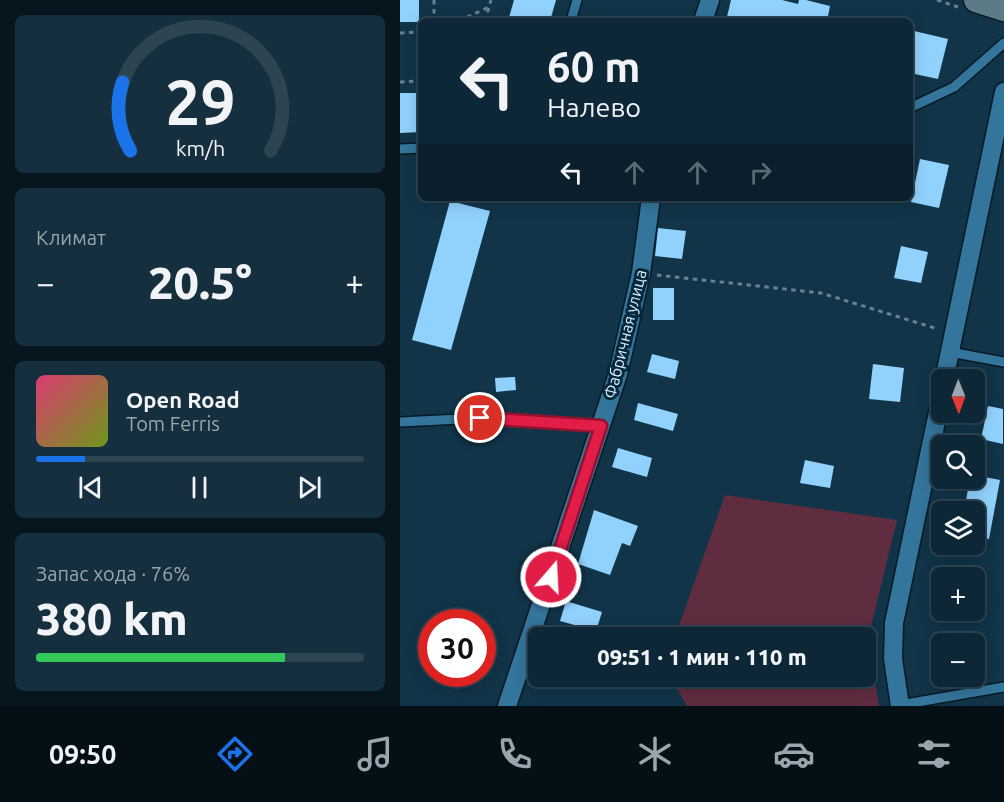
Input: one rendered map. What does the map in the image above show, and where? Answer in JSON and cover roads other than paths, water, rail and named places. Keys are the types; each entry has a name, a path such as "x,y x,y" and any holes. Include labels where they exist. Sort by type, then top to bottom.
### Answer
{"street":[{"path":"704,18 710,0"},
{"path":"976,0 1003,9"},
{"path":"946,369 1003,92"},
{"name":"Фабричная улица","path":"508,706 618,374 641,273 651,201"},
{"path":"900,705 893,659 894,623 936,423"}],"lane":[{"path":"572,18 577,0"},
{"path":"913,106 954,87 1003,43"},
{"path":"400,149 418,148"},
{"path":"952,343 1003,362"},
{"path":"400,422 480,418 601,426"},
{"path":"900,705 1003,687"}]}
